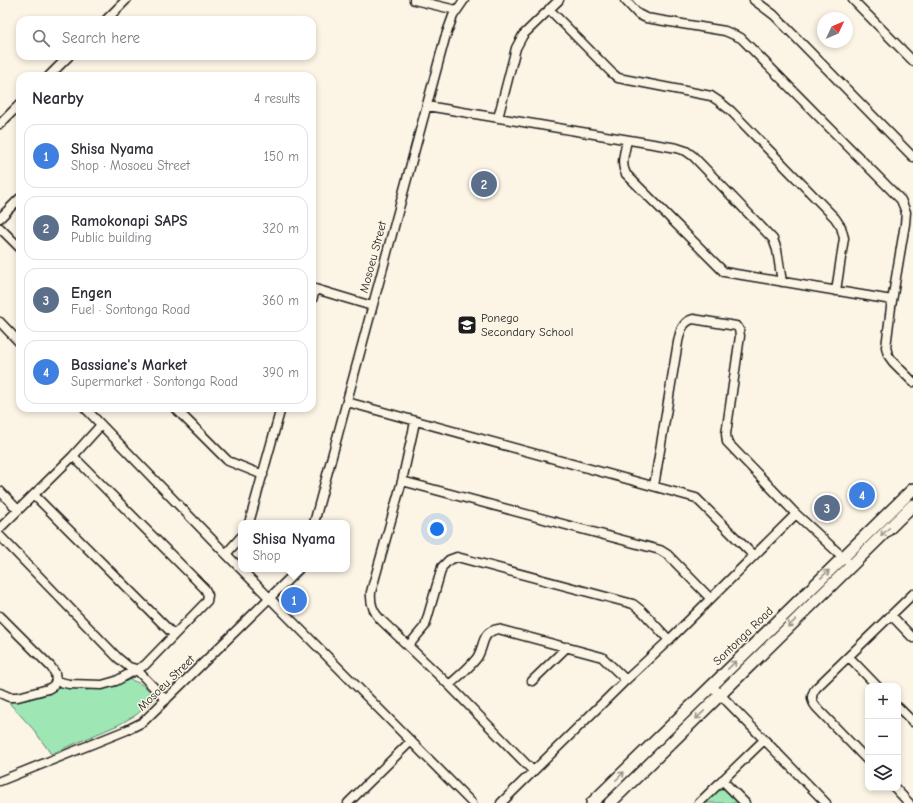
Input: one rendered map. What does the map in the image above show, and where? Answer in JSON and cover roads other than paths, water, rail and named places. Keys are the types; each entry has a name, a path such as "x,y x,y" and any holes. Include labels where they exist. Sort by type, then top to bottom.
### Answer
{"main road":[{"name":"Sontonga Road","path":"592,803 913,489"},
{"path":"610,803 913,505"}],"street":[{"path":"110,16 126,0"},
{"path":"414,0 456,10"},
{"name":"Mosoeu Street","path":"315,520 445,38 450,21 464,0"},
{"path":"498,118 518,43 523,35 559,0"},
{"path":"625,0 638,14 646,18 725,31 741,38 901,200 905,208 906,217 892,300 886,350 893,362 913,382"},
{"path":"754,0 774,15 913,157"},
{"path":"853,0 913,62"},
{"path":"549,9 618,78 711,96 731,111 841,227 844,241 836,290"},
{"path":"53,72 65,60"},
{"path":"427,106 677,148 690,153 773,239 778,250 782,282"},
{"path":"0,124 16,108"},
{"path":"627,140 622,163 626,174 717,267 727,273 892,300"},
{"path":"0,218 16,202"},
{"path":"0,228 16,244"},
{"path":"316,290 372,306"},
{"path":"654,486 680,331 686,323 693,319 736,326 740,332 726,434 727,442 796,514 851,566"},
{"path":"0,322 16,338"},
{"path":"347,402 415,422 696,498 753,555"},
{"path":"89,412 238,566"},
{"path":"179,412 228,461 263,475"},
{"path":"250,520 280,412"},
{"path":"415,422 402,481 370,598 372,608 377,616 409,645 533,771"},
{"path":"0,528 73,456 101,425"},
{"path":"56,681 69,684 102,685 116,681 145,665 206,603 208,597 207,592 73,456"},
{"path":"402,481 660,550 668,554 710,598"},
{"path":"0,490 18,510"},
{"path":"34,495 174,635"},
{"path":"501,803 796,514"},
{"path":"0,536 118,658 129,667 136,669 166,700"},
{"path":"226,554 238,540"},
{"path":"409,645 425,626 442,567 448,560 457,557 633,604 642,611 669,640"},
{"path":"244,572 472,803"},
{"name":"Mosoeu Street","path":"0,781 134,728 148,719 296,572"},
{"path":"865,758 817,708 812,700 813,692 913,594"},
{"path":"891,615 913,638"},
{"path":"0,616 51,667 55,673 56,681 48,690 18,697 9,698 0,693"},
{"path":"449,686 476,659 486,636 493,630 504,629 604,658 626,680"},
{"path":"532,681 567,647"},
{"path":"848,657 874,683"},
{"path":"711,685 826,803"},
{"path":"901,710 913,722"},
{"path":"699,803 764,740"},
{"path":"348,803 411,741"},
{"path":"722,780 745,803"},
{"path":"898,791 909,803"}],"place":[{"name":"Ramokonapi SAPS","path":"484,184"},
{"name":"Ponego Secondary School","path":"467,325"},
{"name":"Bassiane's Market","path":"862,495"},
{"name":"Engen","path":"827,508"},
{"name":"Shisa Nyama","path":"294,600"}]}
